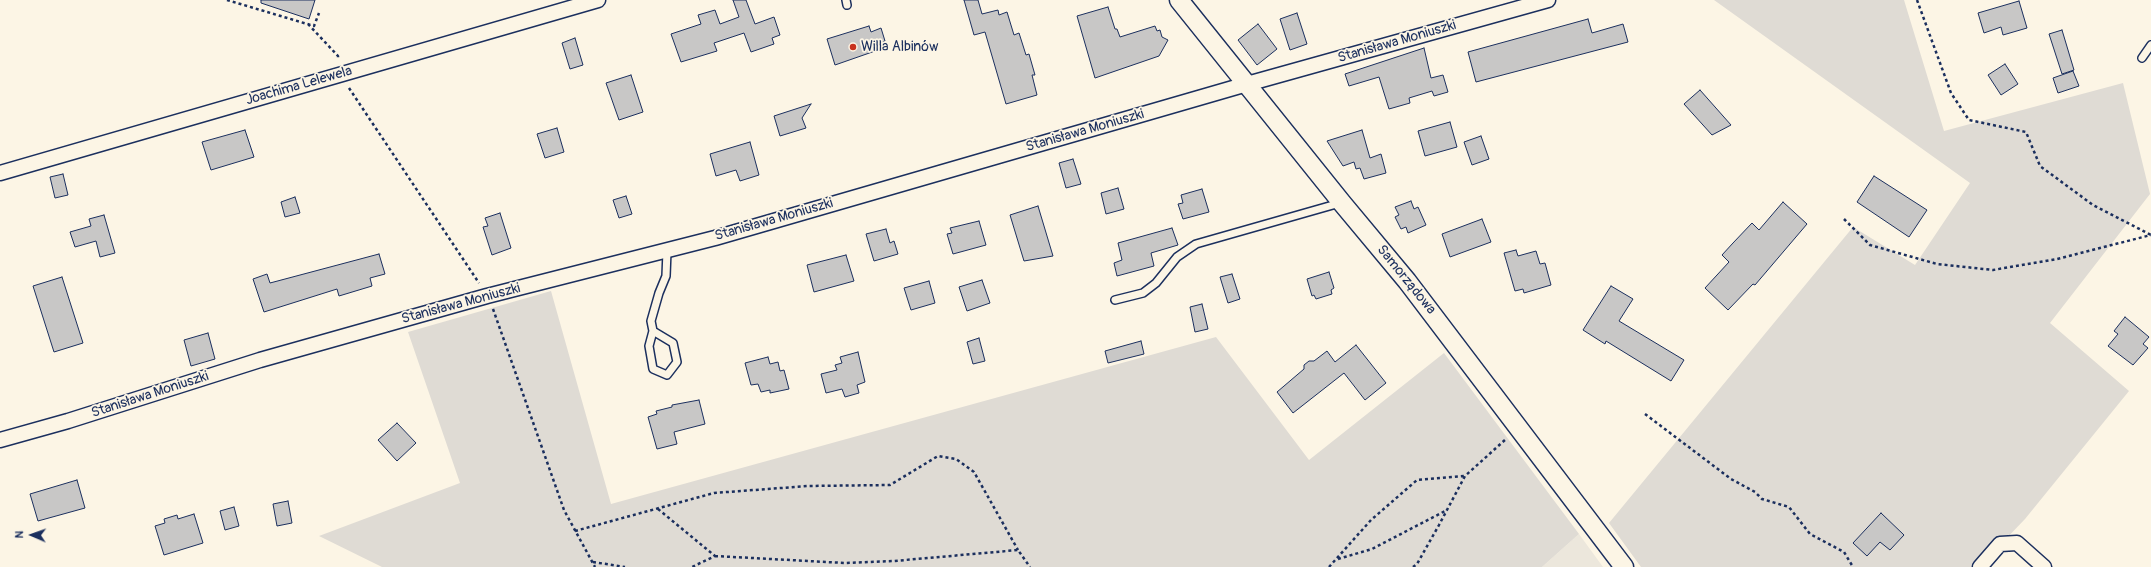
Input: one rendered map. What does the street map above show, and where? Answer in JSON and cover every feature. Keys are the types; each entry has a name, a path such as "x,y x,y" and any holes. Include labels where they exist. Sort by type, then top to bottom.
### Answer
{"street":[{"name":"Joachima Lelewela","path":"0,172 598,0"},
{"name":"Samorządowa","path":"1179,0 1342,203 1407,280 1624,567"},
{"name":"Stanisława Moniuszki","path":"0,440 68,421 268,358 487,296 667,250 1247,84 1548,0"},
{"path":"1980,567 2000,544 2017,543 2044,567"}],"lane":[{"path":"2142,58 2151,45"},
{"path":"1115,300 1143,293 1156,283 1177,257 1196,244 1342,203"},
{"path":"653,331 673,343 677,362 667,375 653,370 649,346 653,331 650,320 666,276 667,250"}],"path":[{"path":"227,0 314,26 319,13"},
{"path":"1916,0 1951,93 1969,120 2026,132 2040,166 2094,205 2151,235"},
{"path":"308,24 338,56 340,74"},
{"path":"1844,219 1870,245 1937,264 1993,270 2057,259 2151,235"},
{"path":"1645,414 1731,479 1755,492 1762,499 1788,507 1810,534 1844,552 1853,567"},
{"path":"1413,567 1417,564 1465,476 1502,444 1517,424"},
{"path":"575,531 714,494 808,486 890,485 938,456 956,459 974,472 1018,550 1030,567"},
{"path":"1329,567 1371,520 1417,480 1465,476"},
{"path":"658,509 715,556"},
{"path":"1337,559 1372,548 1447,510"},
{"path":"692,567 715,556 845,563 894,561 1018,550"},
{"path":"592,562 625,567"}],"shaded area":[{"path":"1714,0 1904,0 1944,131 2123,83 2150,194 2050,323 2129,391 2025,519 1979,567 1641,567 1609,523 1853,227 1915,265 1970,183"},
{"path":"551,291 611,504 1216,337 1309,460 1444,353 1579,534 1542,567 382,567 319,536 460,483 408,332"},
{"path":"1579,534 1603,567 1542,567"}],"building":[{"path":"261,0 315,0 309,19 261,3"},
{"path":"733,0 746,0 755,24 774,17 780,35 772,38 774,44 751,52 744,33 714,43 717,51 681,62 671,34 701,24 698,15 715,10 720,24 739,17"},
{"path":"964,0 978,0 982,14 998,10 999,15 1007,12 1014,35 1019,33 1026,55 1029,54 1035,75 1032,75 1037,95 1006,104 985,32 974,35"},
{"path":"2019,1 2027,28 2003,35 2001,27 1984,33 1978,13"},
{"path":"1108,7 1115,29 1117,29 1120,37 1155,26 1157,31 1160,30 1162,37 1168,40 1159,56 1095,78 1077,16"},
{"path":"1297,13 1307,44 1290,50 1280,19"},
{"path":"1588,19 1592,33 1623,24 1628,42 1476,82 1468,52"},
{"path":"1258,24 1277,49 1257,65 1238,40"},
{"name":"Willa Albinów","path":"869,26 871,32 881,28 885,41 876,44 878,50 835,65 827,39"},
{"path":"2062,30 2074,70 2062,74 2049,34"},
{"path":"575,38 583,65 570,69 562,43"},
{"path":"1424,48 1431,78 1443,75 1448,92 1434,96 1432,91 1409,98 1410,103 1389,109 1379,77 1349,86 1345,74"},
{"path":"2005,64 2018,84 2001,95 1988,75"},
{"path":"2073,71 2079,86 2058,93 2053,78"},
{"path":"631,75 643,112 619,120 606,83"},
{"path":"1700,90 1731,125 1712,135 1684,104"},
{"path":"811,104 802,118 806,128 780,136 774,116"},
{"path":"1450,122 1457,147 1425,156 1418,131"},
{"path":"557,128 564,152 545,158 537,134"},
{"path":"245,130 254,157 211,170 202,142"},
{"path":"1362,130 1370,158 1381,154 1386,173 1364,179 1360,168 1356,169 1354,162 1343,166 1327,141"},
{"path":"1481,136 1489,159 1472,165 1464,142"},
{"path":"750,142 759,175 740,181 736,170 716,176 710,154"},
{"path":"1073,159 1081,184 1066,188 1059,163"},
{"path":"63,174 68,195 55,198 50,177"},
{"path":"1874,176 1927,210 1909,237 1857,202"},
{"path":"1118,188 1124,209 1106,214 1101,193"},
{"path":"1202,189 1209,212 1183,219 1178,204 1183,203 1181,195"},
{"path":"626,196 632,214 619,218 613,200"},
{"path":"295,197 300,213 285,217 281,202"},
{"path":"1411,201 1414,209 1418,207 1426,225 1408,233 1406,227 1401,229 1395,217 1399,215 1395,207"},
{"path":"1783,202 1807,224 1755,285 1753,284 1728,310 1705,288 1729,262 1722,255 1752,223 1759,230"},
{"path":"1038,206 1053,256 1024,261 1010,215"},
{"path":"500,213 511,248 492,255 483,227 488,226 485,218"},
{"path":"104,215 115,253 100,257 96,241 75,247 70,232 91,226 89,219"},
{"path":"1482,219 1491,242 1450,257 1442,234"},
{"path":"979,221 986,245 953,254 947,234 952,233 950,228"},
{"path":"1172,228 1178,245 1151,253 1154,266 1117,276 1114,263 1122,260 1118,243"},
{"path":"886,229 890,243 894,241 898,254 874,261 866,234"},
{"path":"1516,250 1518,256 1536,251 1540,264 1545,263 1551,285 1524,293 1523,289 1515,291 1504,253"},
{"path":"379,254 385,274 370,278 372,286 339,296 337,289 264,312 253,279 267,274 270,283"},
{"path":"846,255 854,281 814,292 807,265"},
{"path":"1329,272 1334,288 1331,290 1332,294 1316,299 1314,295 1312,296 1307,279"},
{"path":"1232,274 1240,299 1228,303 1220,277"},
{"path":"62,277 83,343 54,352 33,286"},
{"path":"982,280 990,303 967,311 959,287"},
{"path":"929,281 935,303 911,310 904,288"},
{"path":"1611,286 1633,299 1619,321 1684,360 1671,381 1606,341 1605,344 1583,330"},
{"path":"1202,304 1208,329 1195,332 1190,307"},
{"path":"2125,317 2149,337 2143,344 2148,348 2133,365 2108,346 2118,334 2114,331"},
{"path":"208,333 215,359 191,366 184,340"},
{"path":"979,338 985,361 973,364 967,342"},
{"path":"1141,341 1144,354 1108,363 1105,351"},
{"path":"1356,345 1386,383 1365,400 1344,373 1293,413 1277,392 1304,369 1304,365 1309,361 1314,361 1327,351 1335,362"},
{"path":"858,352 865,382 857,385 859,393 845,397 842,389 826,393 821,374 837,370 835,365 842,363 840,357"},
{"path":"768,357 770,364 778,362 780,371 784,370 789,389 770,393 770,390 761,392 758,384 751,385 745,363"},
{"path":"699,400 705,424 674,432 677,444 657,449 648,417 657,414 656,411 672,407 672,405"},
{"path":"397,423 416,443 397,461 378,440"},
{"path":"77,480 85,508 38,521 30,494"},
{"path":"288,501 292,523 277,526 273,504"},
{"path":"234,507 239,526 225,530 220,511"},
{"path":"1881,513 1904,535 1890,550 1880,542 1867,556 1853,543"},
{"path":"194,514 203,543 164,555 155,526 165,523 164,519 177,515 178,519"}],"place":[{"name":"Willa Albinów","path":"853,47"}]}
